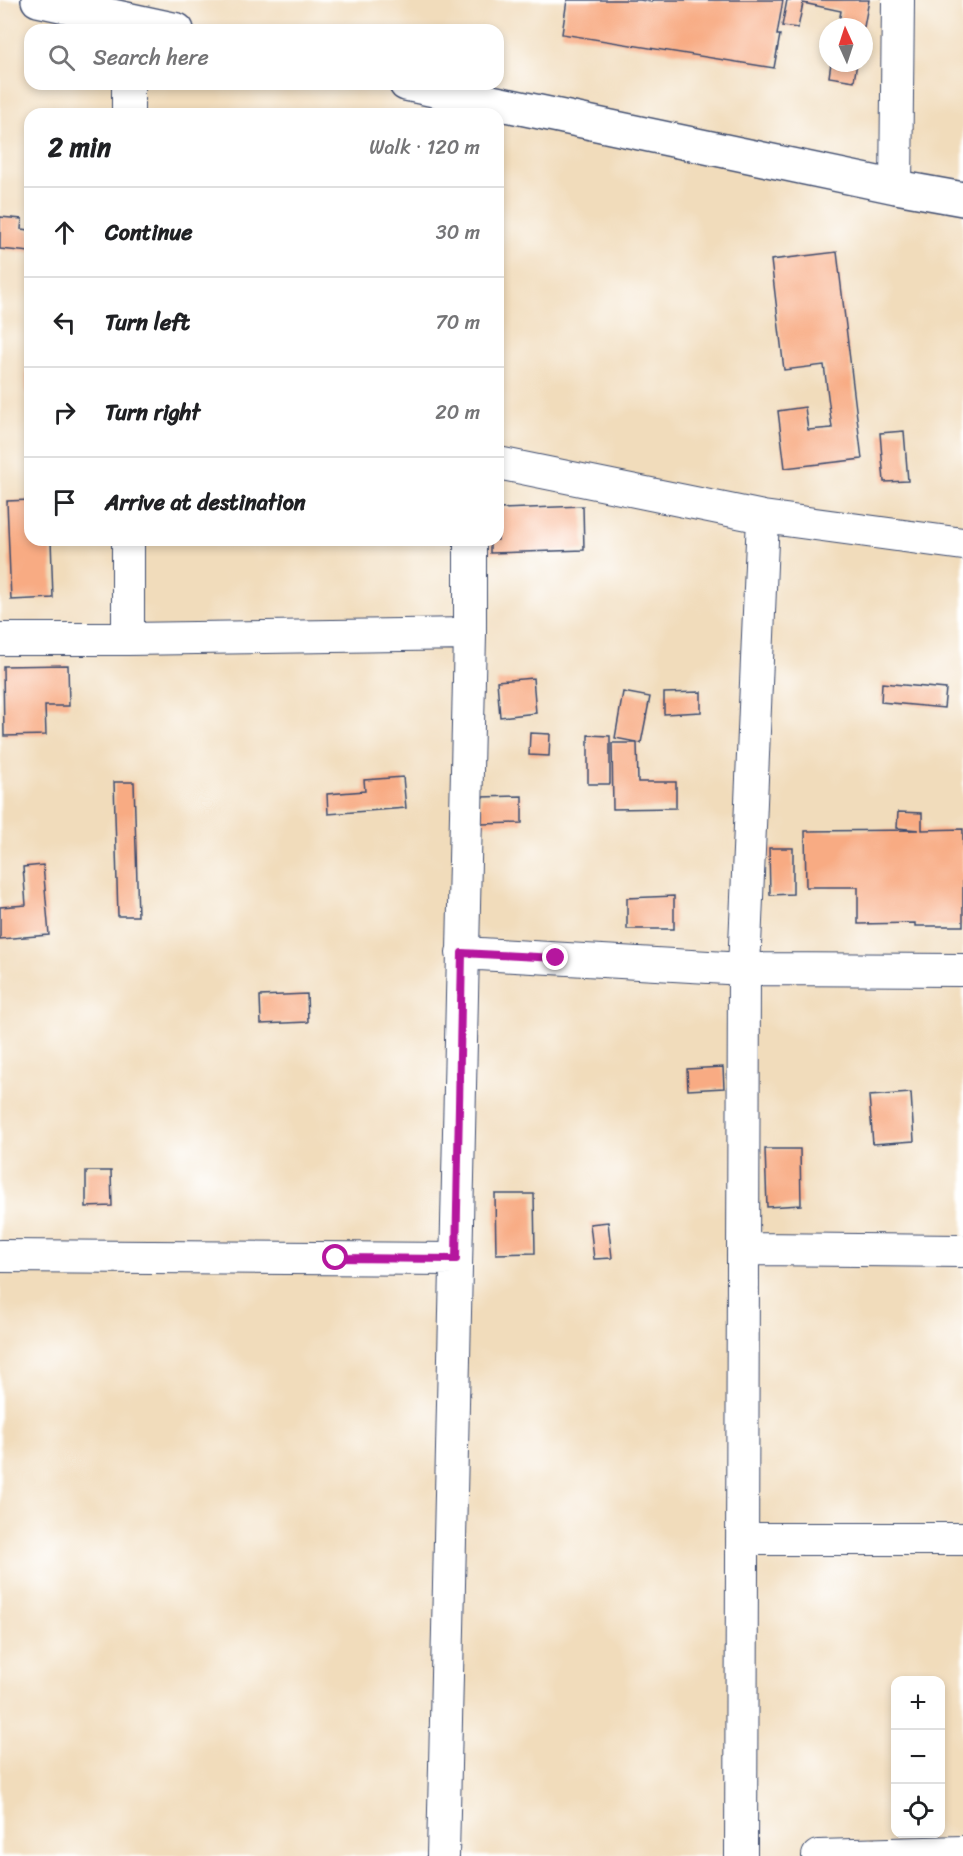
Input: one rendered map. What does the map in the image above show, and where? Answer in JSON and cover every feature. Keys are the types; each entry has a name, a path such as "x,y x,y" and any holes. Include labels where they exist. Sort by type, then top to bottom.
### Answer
{"main road":[{"path":"38,0 128,24"},
{"path":"422,90 461,105 477,108"},
{"path":"504,113 963,200"}],"street":[{"path":"896,187 898,0"},
{"path":"128,90 128,108"},
{"path":"504,464 763,517 963,544"},
{"path":"741,1856 744,969 763,517"},
{"path":"128,546 129,639"},
{"path":"443,1856 470,634 470,546"},
{"path":"0,639 470,634"},
{"path":"462,953 744,969 963,970"},
{"path":"743,1249 963,1251"},
{"path":"0,1256 456,1259"},
{"path":"742,1539 963,1539"},
{"path":"818,1856 963,1852"}],"building":[{"path":"567,0 652,2 652,0 783,0 774,68 562,34"},
{"path":"787,0 869,0 866,18 840,18 841,11 803,3 798,28 782,26"},
{"path":"830,72 856,72 854,81 829,77"},
{"path":"0,217 22,219 24,251 0,249"},
{"path":"837,252 862,459 785,468 778,411 805,407 808,430 832,428 824,365 784,370 771,260"},
{"path":"904,431 908,481 884,482 880,433"},
{"path":"24,500 24,546 51,546 53,598 11,600 7,501"},
{"path":"583,506 584,550 490,553 490,546 504,546 504,509"},
{"path":"68,665 69,706 45,706 46,735 4,736 3,666"},
{"path":"533,678 536,713 500,717 497,681"},
{"path":"882,683 946,689 944,708 881,702"},
{"path":"623,692 650,697 641,743 615,738"},
{"path":"701,692 701,712 664,714 664,693"},
{"path":"530,733 550,734 549,756 529,755"},
{"path":"588,735 610,736 610,784 588,784"},
{"path":"612,743 637,743 638,782 676,782 676,808 613,809"},
{"path":"403,777 406,808 328,814 327,794 365,791 364,780"},
{"path":"114,782 134,782 138,916 118,916"},
{"path":"522,796 522,823 481,824 481,797"},
{"path":"898,812 922,813 922,830 963,829 963,926 915,926 915,923 858,924 858,887 806,887 805,831 919,830 897,828"},
{"path":"769,848 793,848 793,894 770,895"},
{"path":"43,865 49,935 0,939 0,907 26,905 23,867"},
{"path":"674,896 674,929 627,929 627,898"},
{"path":"307,994 308,1022 261,1024 260,996"},
{"path":"723,1067 724,1088 688,1090 687,1069"},
{"path":"911,1093 914,1141 873,1144 869,1096"},
{"path":"765,1149 800,1149 801,1205 767,1207"},
{"path":"86,1171 111,1171 112,1206 86,1207"},
{"path":"495,1194 534,1194 535,1253 496,1254"},
{"path":"608,1222 612,1258 594,1259 590,1224"}],"route":[{"path":"336,1258 456,1259 462,953 556,958"}]}
